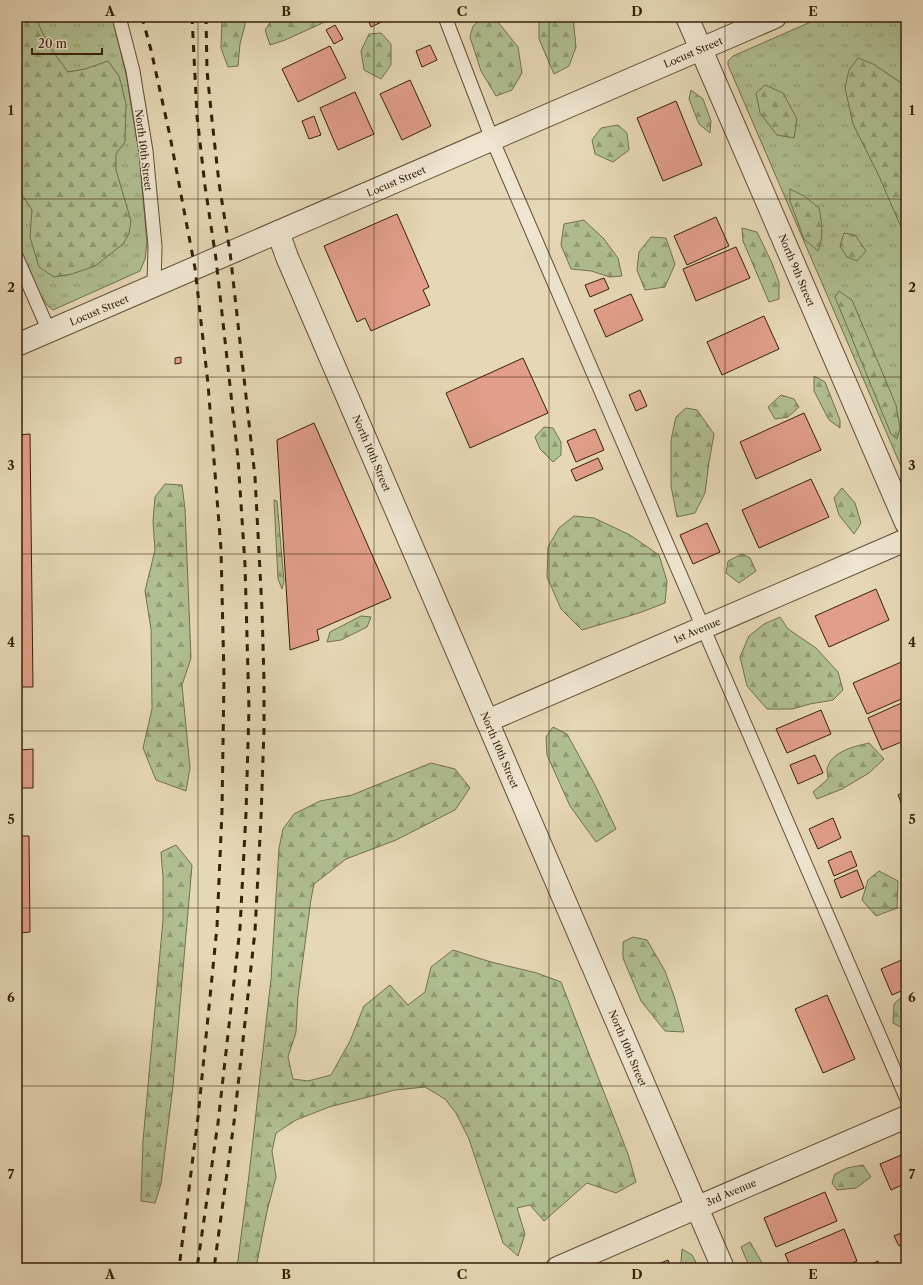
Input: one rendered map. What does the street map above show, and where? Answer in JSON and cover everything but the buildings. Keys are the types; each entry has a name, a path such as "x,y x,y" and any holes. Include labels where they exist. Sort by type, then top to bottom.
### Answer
{"street":[{"name":"North 9th Street","path":"687,17 906,523"},
{"name":"Locust Street","path":"17,345 775,17"},
{"name":"North 10th Street","path":"278,232 287,257 723,1268"},
{"name":"1st Avenue","path":"487,721 906,540"},
{"name":"3rd Avenue","path":"557,1268 906,1117"}],"lane":[{"name":"North 10th Street","path":"119,17 132,71 146,151 155,246 154,286"},
{"path":"444,17 492,139 906,1097"},
{"path":"17,258 49,331"}],"green space":[{"path":"17,17 112,17 126,74 139,154 147,242 145,259 140,271 53,310 48,306 40,294 17,242"},
{"path":"17,17 35,17 49,46 68,72 85,69 108,61 119,76 126,104 125,142 116,154 116,170 131,221 129,234 123,244 95,266 72,274 54,277 39,267 30,237 32,210 17,187"},
{"path":"222,17 246,17 240,44 238,66 228,67 221,48"},
{"path":"274,17 336,17 285,40 270,45 265,30"},
{"path":"539,17 573,17 576,47 569,66 554,74 539,39"},
{"path":"822,17 906,17 906,478 728,65 728,61 733,56"},
{"path":"483,18 498,22 518,47 522,73 512,90 496,96 481,71 470,37 473,26"},
{"path":"381,33 391,44 391,65 381,79 364,70 361,51 369,34"},
{"path":"858,58 873,64 906,86 906,234 901,227 879,176 853,124 845,88 849,70"},
{"path":"765,85 783,93 797,119 794,138 777,135 760,113 756,93"},
{"path":"691,90 703,99 711,121 710,133 699,124 689,99"},
{"path":"618,125 627,133 629,150 613,162 595,154 592,140 601,128"},
{"path":"790,189 804,196 819,208 822,230 818,251 804,239 790,201"},
{"path":"584,220 604,239 618,258 622,276 610,277 591,271 571,269 561,245 564,224"},
{"path":"742,228 757,232 772,263 779,282 779,299 769,302 743,241"},
{"path":"844,233 855,235 866,251 857,261 847,257 840,246"},
{"path":"651,237 666,238 675,264 665,287 645,290 637,270 639,252"},
{"path":"839,291 852,300 896,405 900,428 897,439 891,434 835,297"},
{"path":"814,376 825,382 840,420 840,428 829,420 814,391"},
{"path":"781,395 794,399 799,407 788,417 775,419 768,407"},
{"path":"686,408 697,410 714,434 705,493 695,513 677,517 671,486 671,440 676,417"},
{"path":"544,427 553,428 561,442 561,455 553,462 540,449 535,437"},
{"path":"165,484 182,485 185,509 191,658 182,685 190,768 186,791 156,780 143,748 152,709 151,629 145,591 155,550 153,521 155,497"},
{"path":"842,488 855,503 861,523 854,534 839,515 834,498"},
{"path":"274,500 277,501 284,581 282,589 278,579"},
{"path":"574,516 594,518 630,535 659,555 667,581 665,603 639,613 582,630 561,609 547,577 548,547 559,528"},
{"path":"742,554 750,558 756,571 739,583 726,573 728,561"},
{"path":"361,616 371,617 367,627 341,640 327,642 330,632"},
{"path":"780,617 788,629 816,648 838,672 843,690 833,700 792,709 767,709 747,686 740,657 749,636 764,624"},
{"path":"553,727 567,734 595,785 616,829 596,842 570,806 547,755 546,737"},
{"path":"869,743 884,759 869,773 842,789 817,799 813,792 828,779 827,767 835,756 846,750"},
{"path":"431,763 455,769 470,788 455,810 396,840 346,859 314,884 298,996 296,1032 288,1057 293,1079 308,1081 331,1075 350,1041 364,1006 390,985 408,1005 425,992 431,967 453,950 491,962 537,973 561,982 628,1154 636,1182 616,1193 587,1183 544,1221 530,1205 517,1208 525,1234 518,1256 503,1243 469,1139 456,1113 445,1099 425,1087 395,1090 329,1107 296,1120 276,1133 272,1151 276,1177 267,1211 256,1268 237,1268 271,979 279,848 283,829 294,814 320,801 352,795"},
{"path":"176,845 192,865 173,1086 161,1184 155,1203 141,1201 143,1141 163,920 163,877 161,852"},
{"path":"879,871 898,881 897,908 876,916 862,900 868,880"},
{"path":"633,937 647,940 665,971 675,999 684,1032 665,1031 641,1001 623,958 623,942"},
{"path":"905,994 906,1030 893,1023 894,1004"},
{"path":"863,1165 871,1177 856,1188 837,1190 832,1183 835,1174 847,1168"},
{"path":"750,1242 765,1268 750,1268 741,1247"},
{"path":"682,1249 692,1255 699,1268 683,1268 681,1262"}],"railway":[{"path":"142,17 151,50 170,136 195,268 208,384 221,549 224,677 222,811 217,927 198,1117 179,1268"},
{"path":"192,17 197,116 205,186 216,259 238,458 245,565 249,709 246,813 240,928 218,1123 197,1268"},
{"path":"206,17 207,71 212,120 219,183 230,252 255,477 264,681 261,818 255,931 234,1122 214,1268"}]}
